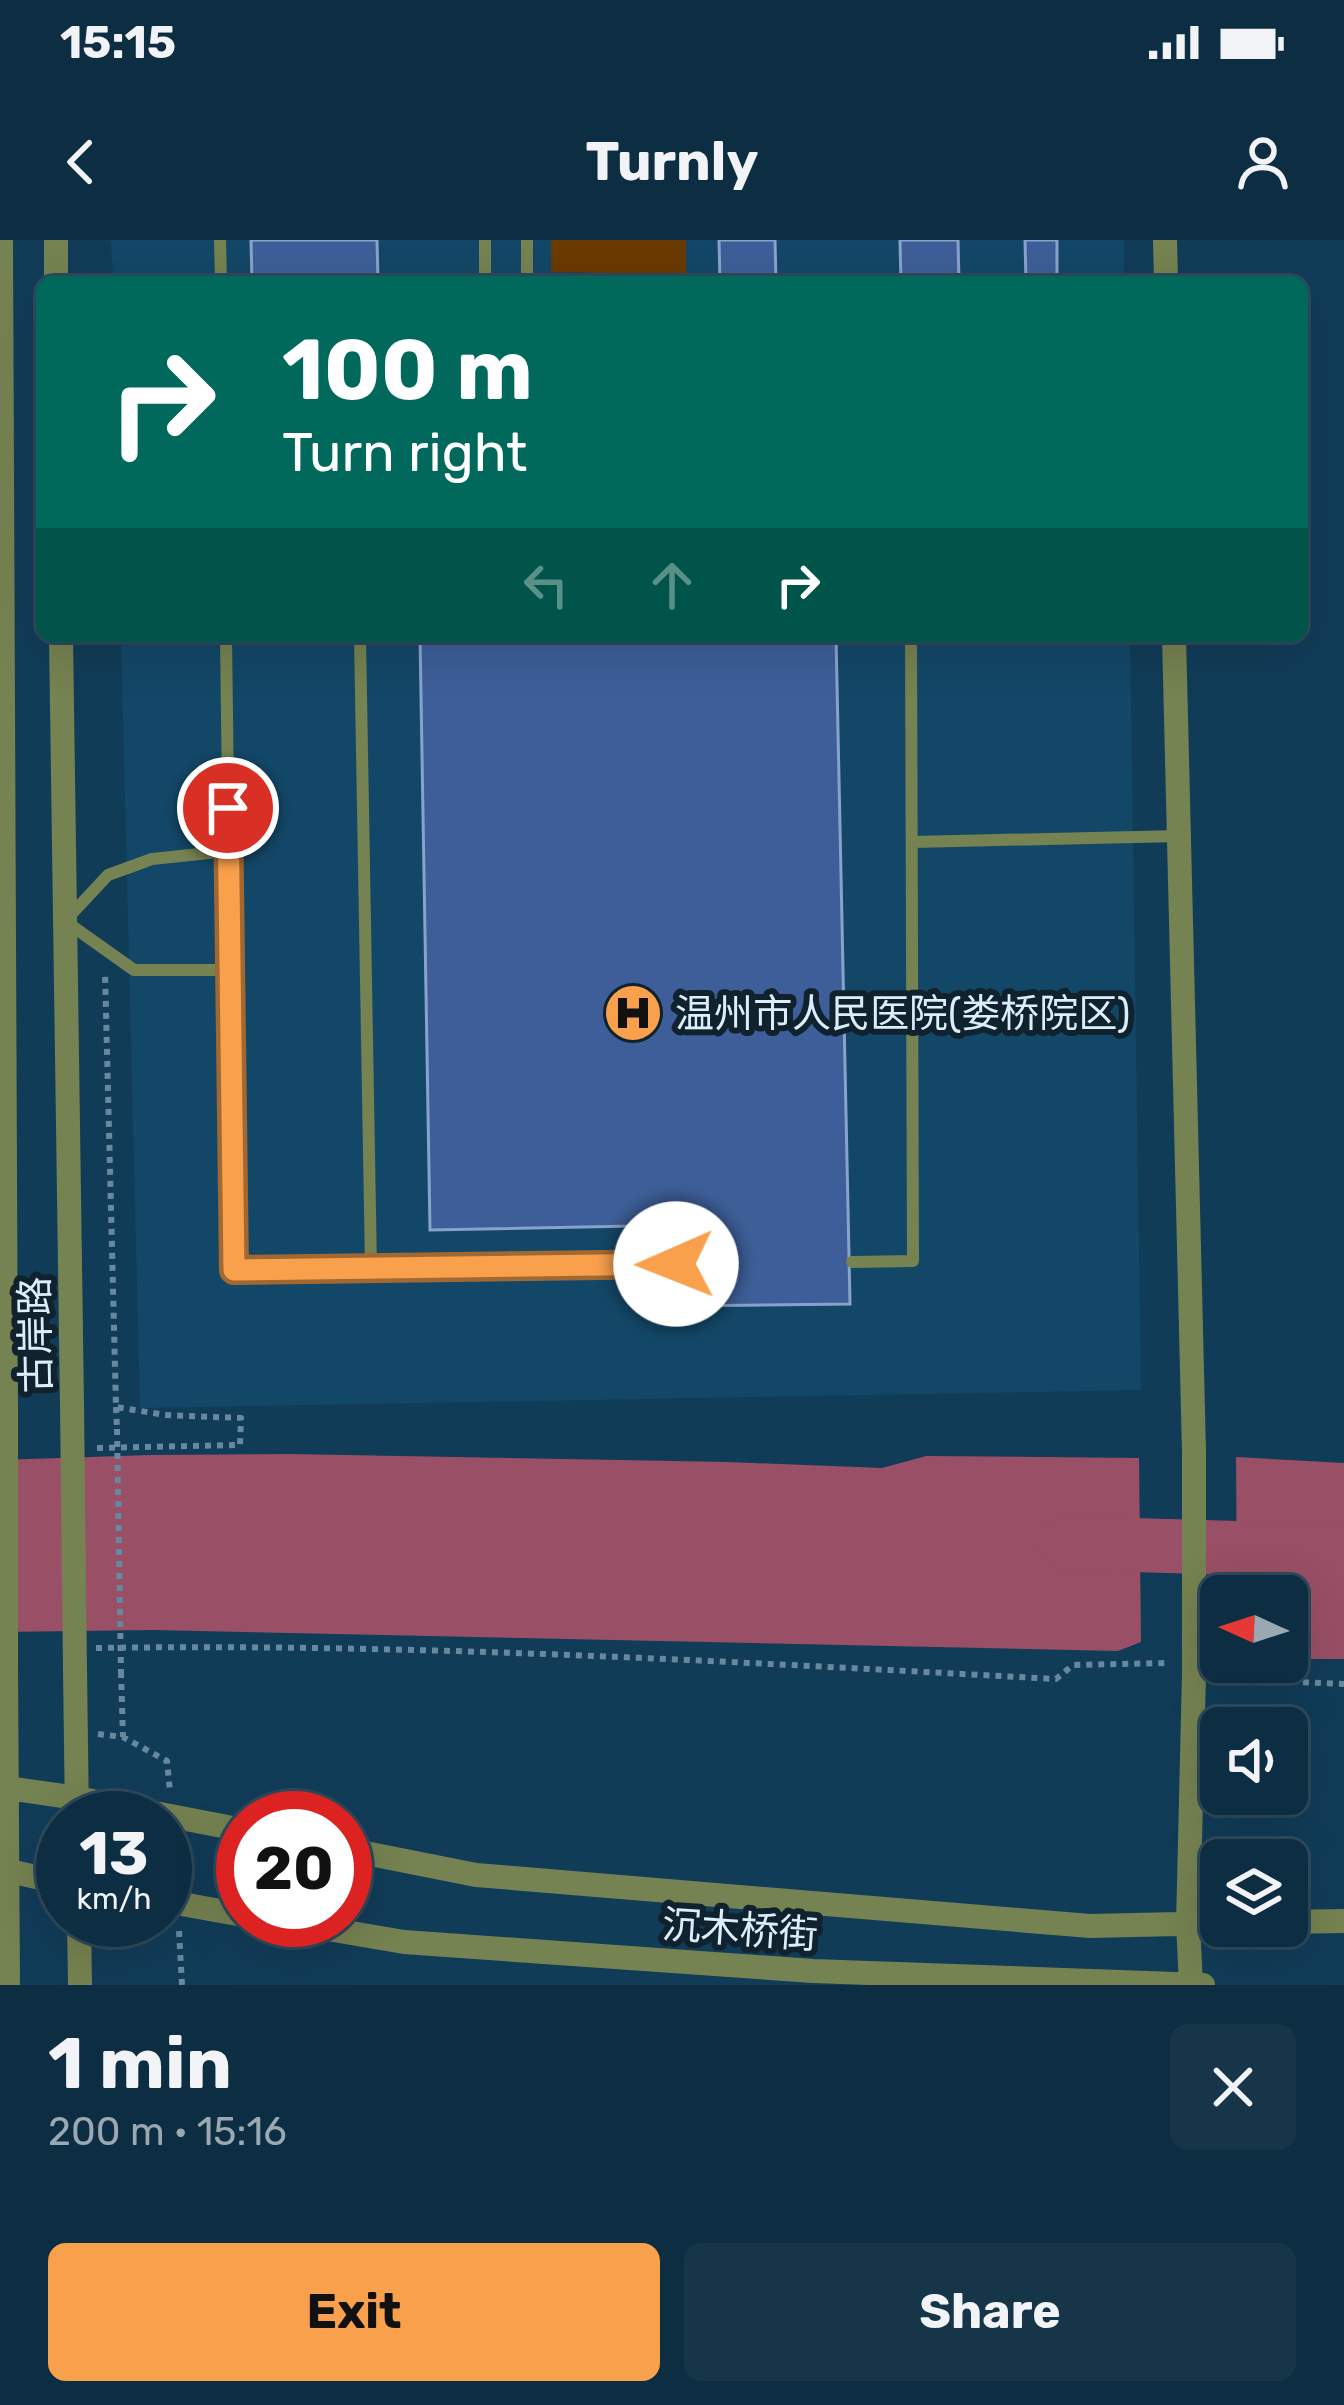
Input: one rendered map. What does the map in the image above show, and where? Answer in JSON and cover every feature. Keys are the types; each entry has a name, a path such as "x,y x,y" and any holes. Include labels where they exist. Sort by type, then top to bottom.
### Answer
{"street":[{"name":"古岸路","path":"1,240 8,1985"},
{"path":"56,240 56,276"},
{"path":"1165,240 1166,276"},
{"name":"古岸路","path":"61,642 72,1405 81,1659 77,1791"},
{"path":"1174,642 1194,1452 1186,1668 1191,1984"},
{"path":"4,1788 36,1797"},
{"name":"沉木桥街","path":"372,1855 476,1875 1090,1926 1200,1924"},
{"path":"4,1870 36,1877"},
{"path":"1308,1922 1344,1921"},
{"name":"沉木桥街","path":"372,1937 813,1971 1203,1985"},
{"path":"79,1947 80,1985"}],"lane":[{"path":"220,240 221,276"},
{"path":"484,240 484,276"},
{"path":"527,240 527,276"},
{"path":"226,642 234,1270 676,1264"},
{"path":"360,642 370,1268"},
{"path":"852,1262 913,1261 911,642"},
{"path":"912,842 1179,836"},
{"path":"228,851 152,859 108,875 65,921 134,970 231,970"}],"path":[{"path":"104,950 123,1737 167,1762 170,1791"},
{"path":"96,1448 240,1445 241,1418 165,1415 116,1407"},
{"path":"81,1659 195,1646 656,1658 1056,1679 1073,1665 1186,1668"},
{"path":"1308,1683 1344,1684"},
{"path":"177,1947 182,1985"}],"shaded area":[{"path":"111,240 1124,240 1124,276 113,276"},
{"path":"551,240 686,240 686,274 551,272"},
{"name":"温州市人民医院(娄桥院区)","path":"121,642 1130,642 1141,1390 140,1408"},
{"path":"290,1454 882,1468 926,1456 1139,1458 1141,1642 1118,1651 152,1630 0,1632 0,1460"},
{"path":"1236,1457 1344,1463 1344,1659 1308,1659 1308,1575 1237,1575"}],"building":[{"path":"251,240 377,240 378,276 252,276"},
{"path":"719,240 775,240 776,276 720,276"},
{"path":"900,240 958,240 959,276 901,276"},
{"path":"1025,240 1057,240 1057,276 1026,276"},
{"path":"420,642 836,642 850,1304 686,1306 685,1225 430,1230"}],"waterway":[{"path":"1065,1543 1344,1551"}],"place":[{"name":"温州市人民医院(娄桥院区)","path":"633,1013"}],"route":[{"path":"228,808 234,1270 676,1264"}]}
